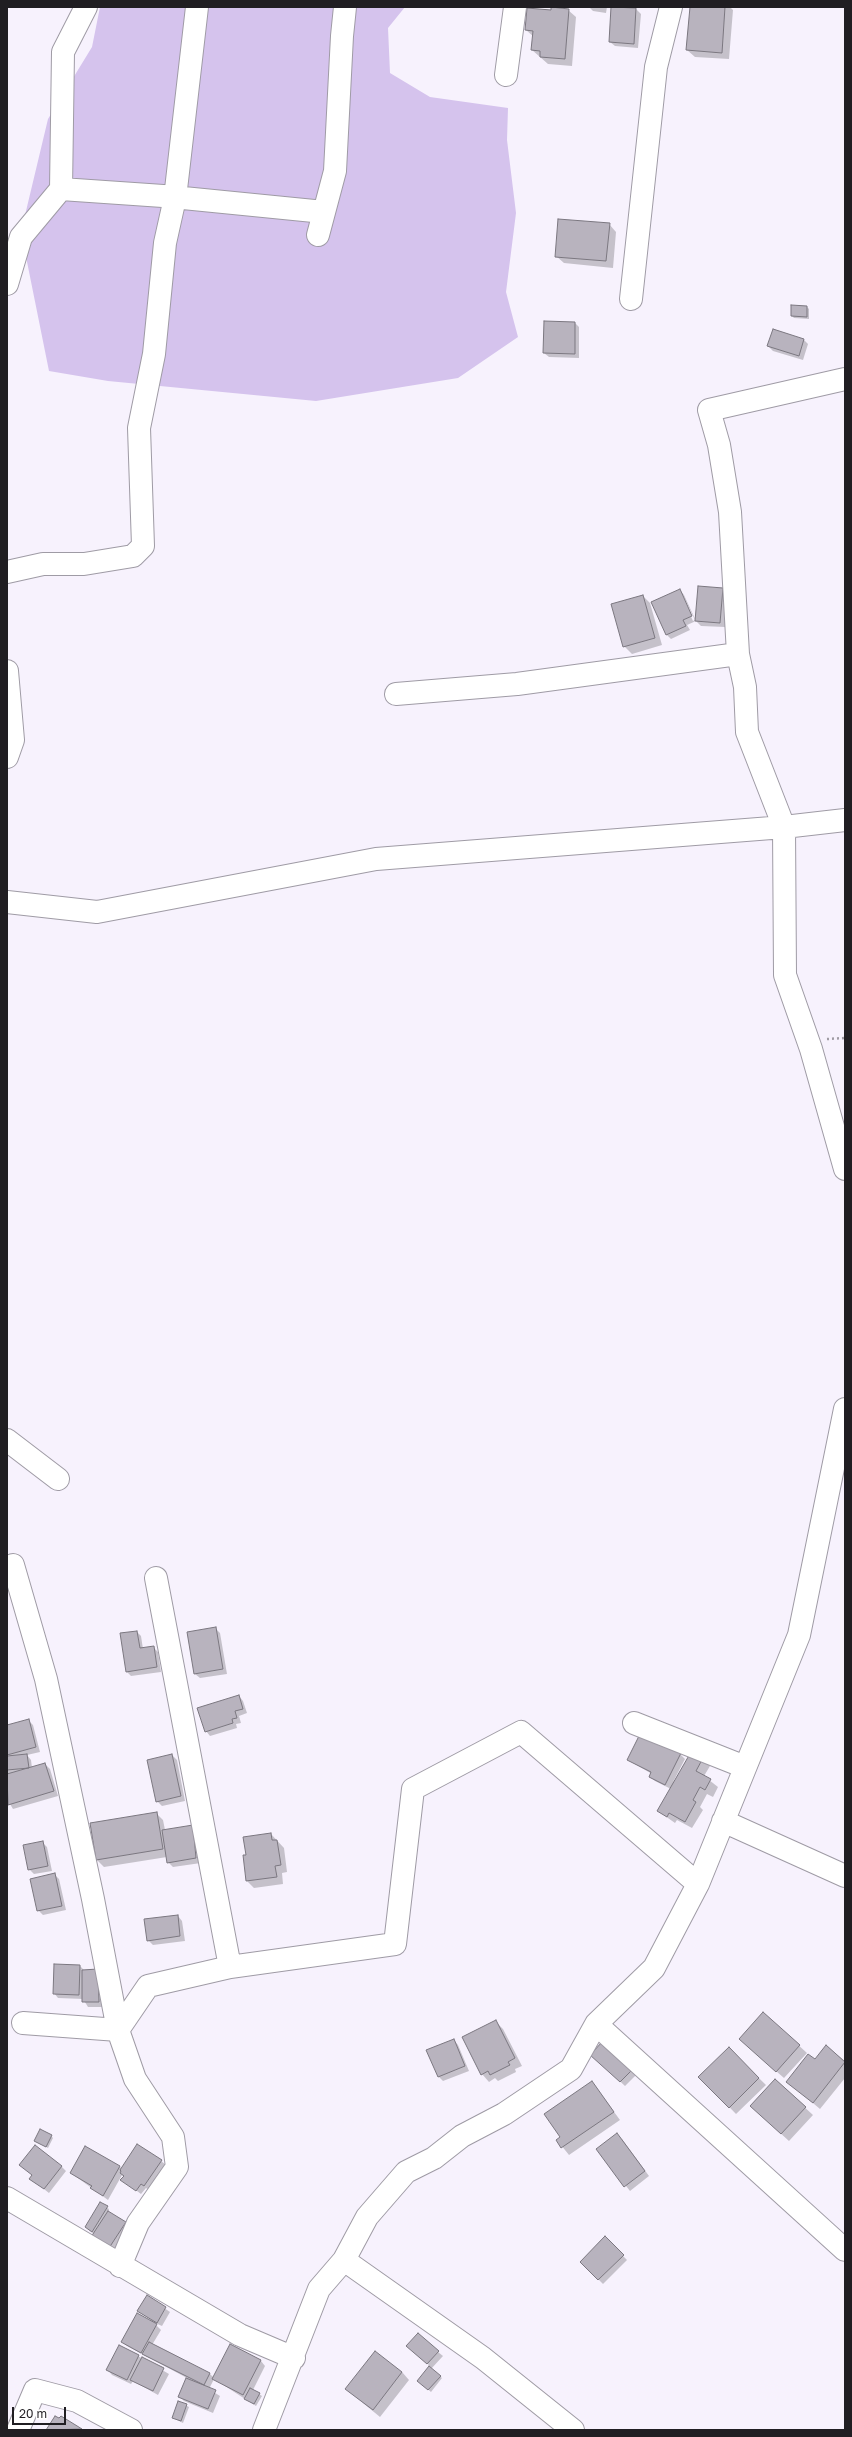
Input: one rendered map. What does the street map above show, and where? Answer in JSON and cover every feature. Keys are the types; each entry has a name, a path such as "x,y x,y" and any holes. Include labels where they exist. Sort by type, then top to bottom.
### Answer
{"street":[{"path":"7,284 22,238 61,189 63,52 86,7"},
{"path":"7,572 43,564 84,564 133,556 143,546 139,428 154,354 165,243 175,198 196,7"},
{"path":"318,235 335,171 342,36 345,7"},
{"path":"506,75 515,7"},
{"path":"630,299 656,67 671,7"},
{"path":"61,189 324,212"},
{"path":"845,379 709,410 720,445 720,461 730,512 738,654 745,687 747,732 784,827 785,975 811,1049 845,1169"},
{"path":"396,694 516,684 738,654"},
{"path":"7,671 13,740 7,758"},
{"path":"7,902 97,912 376,859 784,827 845,820"},
{"path":"264,2430 294,2358 319,2289 344,2260 368,2217 406,2172 434,2158 462,2136 504,2114 571,2069 596,2024 654,1968 698,1884 799,1635 845,1409"},
{"path":"7,1440 58,1479"},
{"path":"13,1565 46,1678 93,1899 118,2030 135,2079 173,2136 177,2167 138,2223 120,2266"},
{"path":"156,1578 230,1967"},
{"path":"634,1723 745,1767"},
{"path":"118,2030 148,1986 230,1967 396,1944 413,1789 520,1732 698,1884"},
{"path":"723,1821 845,1876"},
{"path":"23,2023 118,2030"},
{"path":"596,2024 845,2250"},
{"path":"7,2198 120,2266 240,2335 294,2358"},
{"path":"344,2260 483,2358 573,2430"},
{"path":"18,2430 35,2390 77,2401 131,2430"}],"shaded area":[{"path":"100,7 405,7 388,28 390,73 430,97 508,108 507,140 516,213 506,292 518,337 458,378 316,401 108,381 49,371 21,232 48,119 92,47"}],"building":[{"path":"551,7 569,9 565,59 540,57 540,51 531,50 533,31 525,30 527,8 551,10"},
{"path":"611,7 636,8 634,44 609,42"},
{"path":"690,7 725,7 722,53 686,50"},
{"path":"558,219 610,223 606,261 555,257"},
{"path":"791,305 807,306 807,317 791,316"},
{"path":"544,321 575,322 575,354 543,353"},
{"path":"773,329 804,339 799,356 767,346"},
{"path":"698,586 723,588 720,623 695,621"},
{"path":"680,589 692,616 683,620 686,626 666,635 651,602"},
{"path":"643,595 655,638 623,647 611,604"},
{"path":"216,1627 223,1669 194,1674 187,1632"},
{"path":"137,1631 140,1648 154,1646 157,1667 126,1672 120,1633"},
{"path":"239,1695 243,1709 235,1711 237,1718 232,1719 233,1723 205,1732 197,1708"},
{"path":"29,1719 36,1747 7,1755 7,1725"},
{"path":"640,1734 681,1753 665,1785 649,1777 651,1772 627,1760"},
{"path":"691,1752 703,1758 696,1771 711,1779 705,1790 700,1787 693,1800 696,1802 685,1822 669,1813 667,1817 657,1811"},
{"path":"27,1754 29,1768 7,1770 7,1756"},
{"path":"172,1754 181,1796 156,1802 147,1760"},
{"path":"45,1763 54,1791 8,1805 7,1774"},
{"path":"157,1812 163,1849 96,1860 90,1823"},
{"path":"193,1825 196,1858 167,1863 162,1830"},
{"path":"271,1833 272,1840 277,1840 281,1865 275,1866 277,1877 246,1881 243,1855 246,1855 243,1837"},
{"path":"43,1841 48,1866 28,1870 23,1845"},
{"path":"55,1873 62,1906 37,1911 30,1879"},
{"path":"178,1915 180,1936 147,1941 144,1919"},
{"path":"54,1964 80,1965 79,1995 53,1994"},
{"path":"98,1969 99,2002 82,2002 82,1970"},
{"path":"763,2012 800,2045 776,2072 739,2039"},
{"path":"496,2020 515,2058 508,2062 510,2065 490,2075 488,2071 481,2075 462,2037"},
{"path":"454,2039 465,2066 438,2077 426,2050"},
{"path":"603,2041 633,2069 620,2082 590,2055"},
{"path":"826,2045 845,2062 813,2103 786,2082 808,2054 815,2059"},
{"path":"729,2047 759,2078 729,2108 698,2077"},
{"path":"775,2079 806,2107 781,2134 750,2106"},
{"path":"592,2081 614,2112 561,2148 556,2140 560,2137 544,2114"},
{"path":"40,2129 52,2135 46,2147 34,2141"},
{"path":"617,2133 645,2171 624,2187 596,2149"},
{"path":"137,2144 162,2160 144,2186 141,2184 136,2191 120,2180 124,2176 120,2173 120,2170"},
{"path":"35,2145 62,2166 44,2189 29,2179 32,2175 19,2165"},
{"path":"85,2146 120,2166 103,2196 90,2188 92,2186 70,2173"},
{"path":"100,2202 108,2206 92,2232 85,2227"},
{"path":"108,2211 126,2222 109,2248 91,2237"},
{"path":"605,2236 624,2255 598,2280 580,2262"},
{"path":"147,2295 166,2307 157,2323 137,2311"},
{"path":"137,2313 157,2324 141,2353 121,2342"},
{"path":"418,2333 439,2351 427,2364 406,2346"},
{"path":"149,2342 210,2373 204,2385 142,2354"},
{"path":"230,2344 261,2360 243,2395 212,2379"},
{"path":"119,2345 139,2355 127,2380 106,2370"},
{"path":"375,2351 402,2372 373,2410 345,2389"},
{"path":"142,2357 164,2368 153,2391 130,2380"},
{"path":"429,2366 441,2376 428,2390 417,2381"},
{"path":"186,2378 216,2390 208,2409 178,2397"},
{"path":"250,2388 260,2393 254,2404 244,2399"},
{"path":"178,2401 187,2404 181,2421 172,2418"},
{"path":"55,2416 59,2418 61,2416 82,2429 46,2430"}]}
